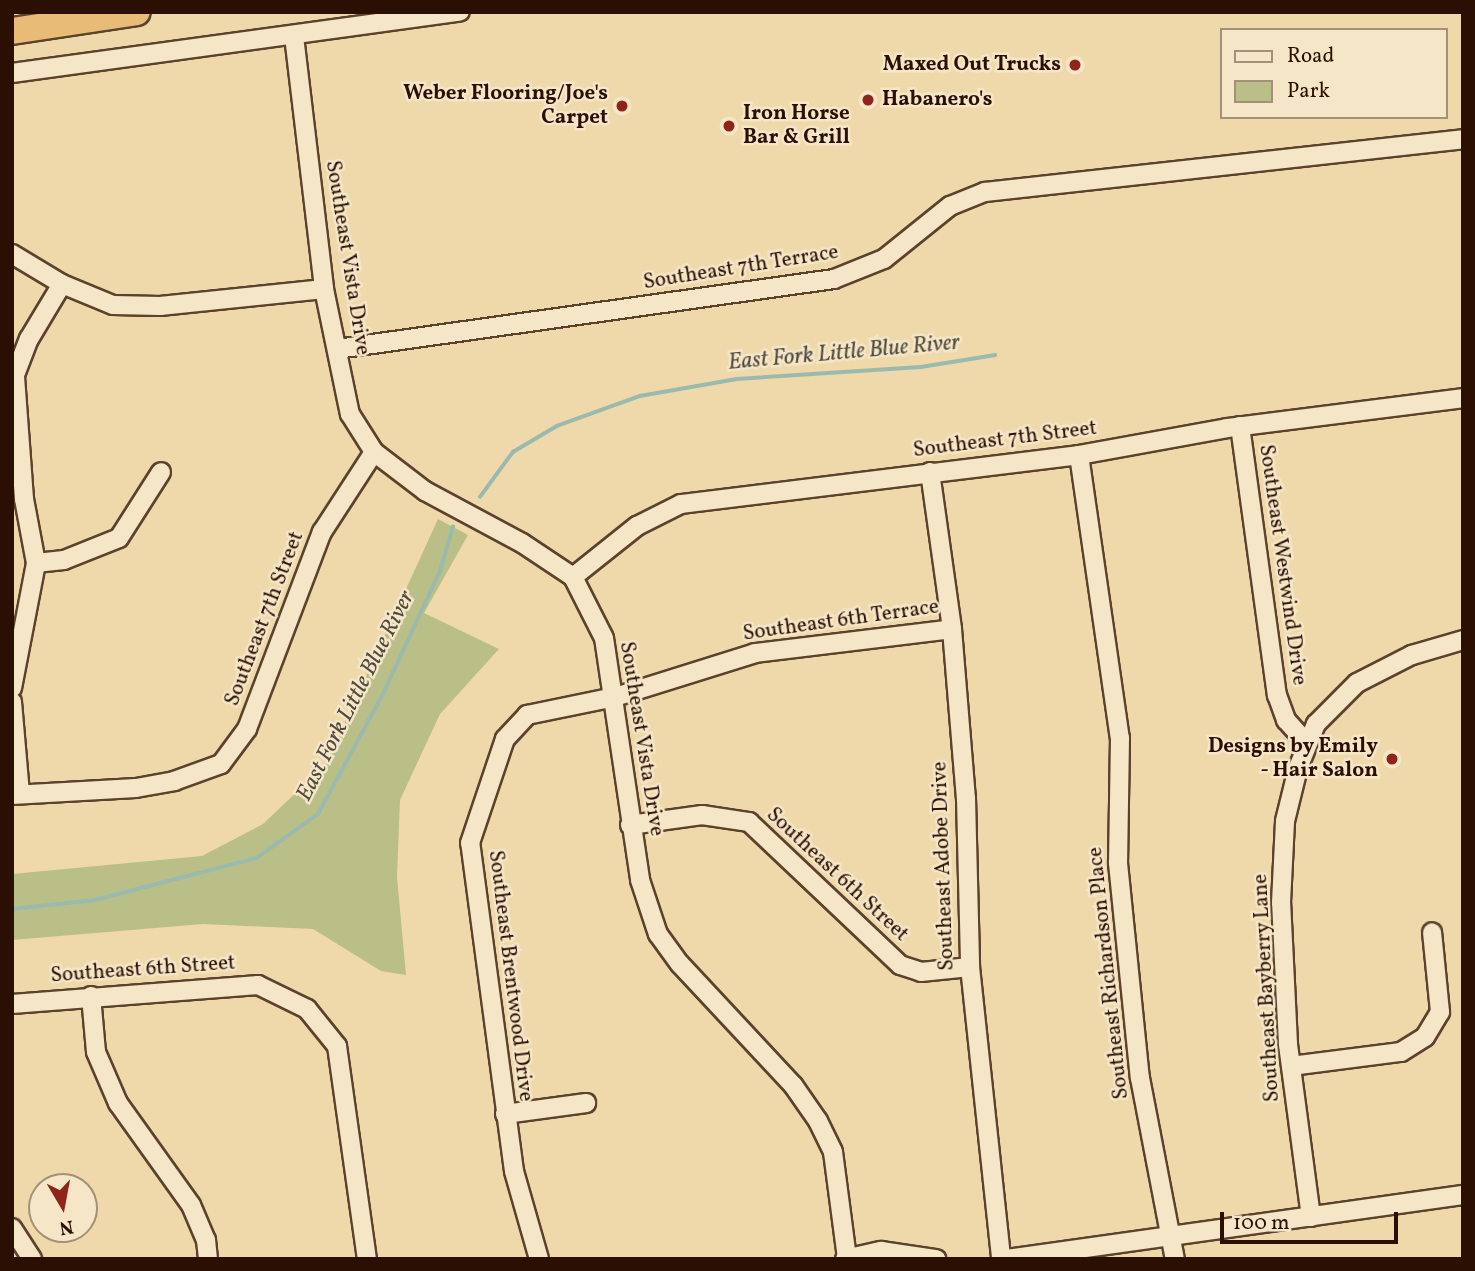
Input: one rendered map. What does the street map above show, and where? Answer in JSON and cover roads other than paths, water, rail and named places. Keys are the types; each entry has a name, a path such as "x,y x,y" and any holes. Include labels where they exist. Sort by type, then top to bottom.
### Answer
{"highway":[{"path":"12,31 137,12"}],"street":[{"path":"12,73 460,12"},
{"name":"Southeast Vista Drive","path":"294,36 324,289 350,414 374,452 425,491 512,537 573,578 604,638 615,697 630,825 640,880 658,934 680,964 793,1085 818,1121 833,1152 846,1259"},
{"name":"Southeast 7th Terrace","path":"337,349 834,279 884,259 950,206 985,192 1463,139"},
{"path":"12,254 62,284 113,305 160,306 324,289"},
{"path":"12,688 36,564 24,499 15,375 29,339 62,284"},
{"name":"Southeast 7th Street","path":"573,578 637,526 681,504 1079,455 1240,426 1463,398"},
{"name":"Southeast Westwind Drive","path":"1240,426 1277,695 1286,720 1307,743"},
{"name":"Southeast 7th Street","path":"16,794 136,788 174,781 221,764 247,729 322,533 374,452"},
{"name":"Southeast Richardson Place","path":"1079,455 1120,738 1118,863 1140,1078 1175,1259"},
{"path":"36,564 64,560 119,538 162,472"},
{"name":"Southeast Adobe Drive","path":"930,472 952,629 966,798 970,967 1001,1259"},
{"name":"Southeast 6th Terrace","path":"615,697 755,653 952,629"},
{"name":"Southeast Bayberry Lane","path":"1311,1217 1291,1066 1281,871 1285,821 1307,743 1329,707 1370,674 1412,655 1463,640"},
{"name":"Southeast Brentwood Drive","path":"539,1259 514,1171 470,843 505,739 527,715 615,697"},
{"path":"12,702 16,794"},
{"name":"Southeast 6th Street","path":"630,825 702,815 750,822 900,965 921,972 970,967"},
{"path":"1291,1066 1401,1052 1425,1037 1440,1012 1432,932"},
{"name":"Southeast 6th Street","path":"12,1004 258,985 287,995 307,1009 337,1046 367,1259"},
{"path":"91,996 96,1052 118,1103 191,1205 206,1240 208,1259"},
{"path":"505,1114 586,1103"},
{"path":"1007,1259 1463,1195"},
{"path":"12,1228 32,1259"},
{"path":"846,1259 881,1251 936,1259"}],"waterway":[{"name":"East Fork Little Blue River","path":"480,497 513,452 557,426 640,396 737,379 921,367 995,355"},
{"name":"East Fork Little Blue River","path":"12,909 95,900 257,858 318,814 382,696 440,571 453,527"}],"place":[{"name":"Maxed Out Trucks","path":"1075,65"},
{"name":"Habanero's","path":"868,100"},
{"name":"Weber Flooring/Joe's Carpet","path":"622,106"},
{"name":"Iron Horse Bar & Grill","path":"729,126"},
{"name":"Designs by Emily - Hair Salon","path":"1392,759"}]}
